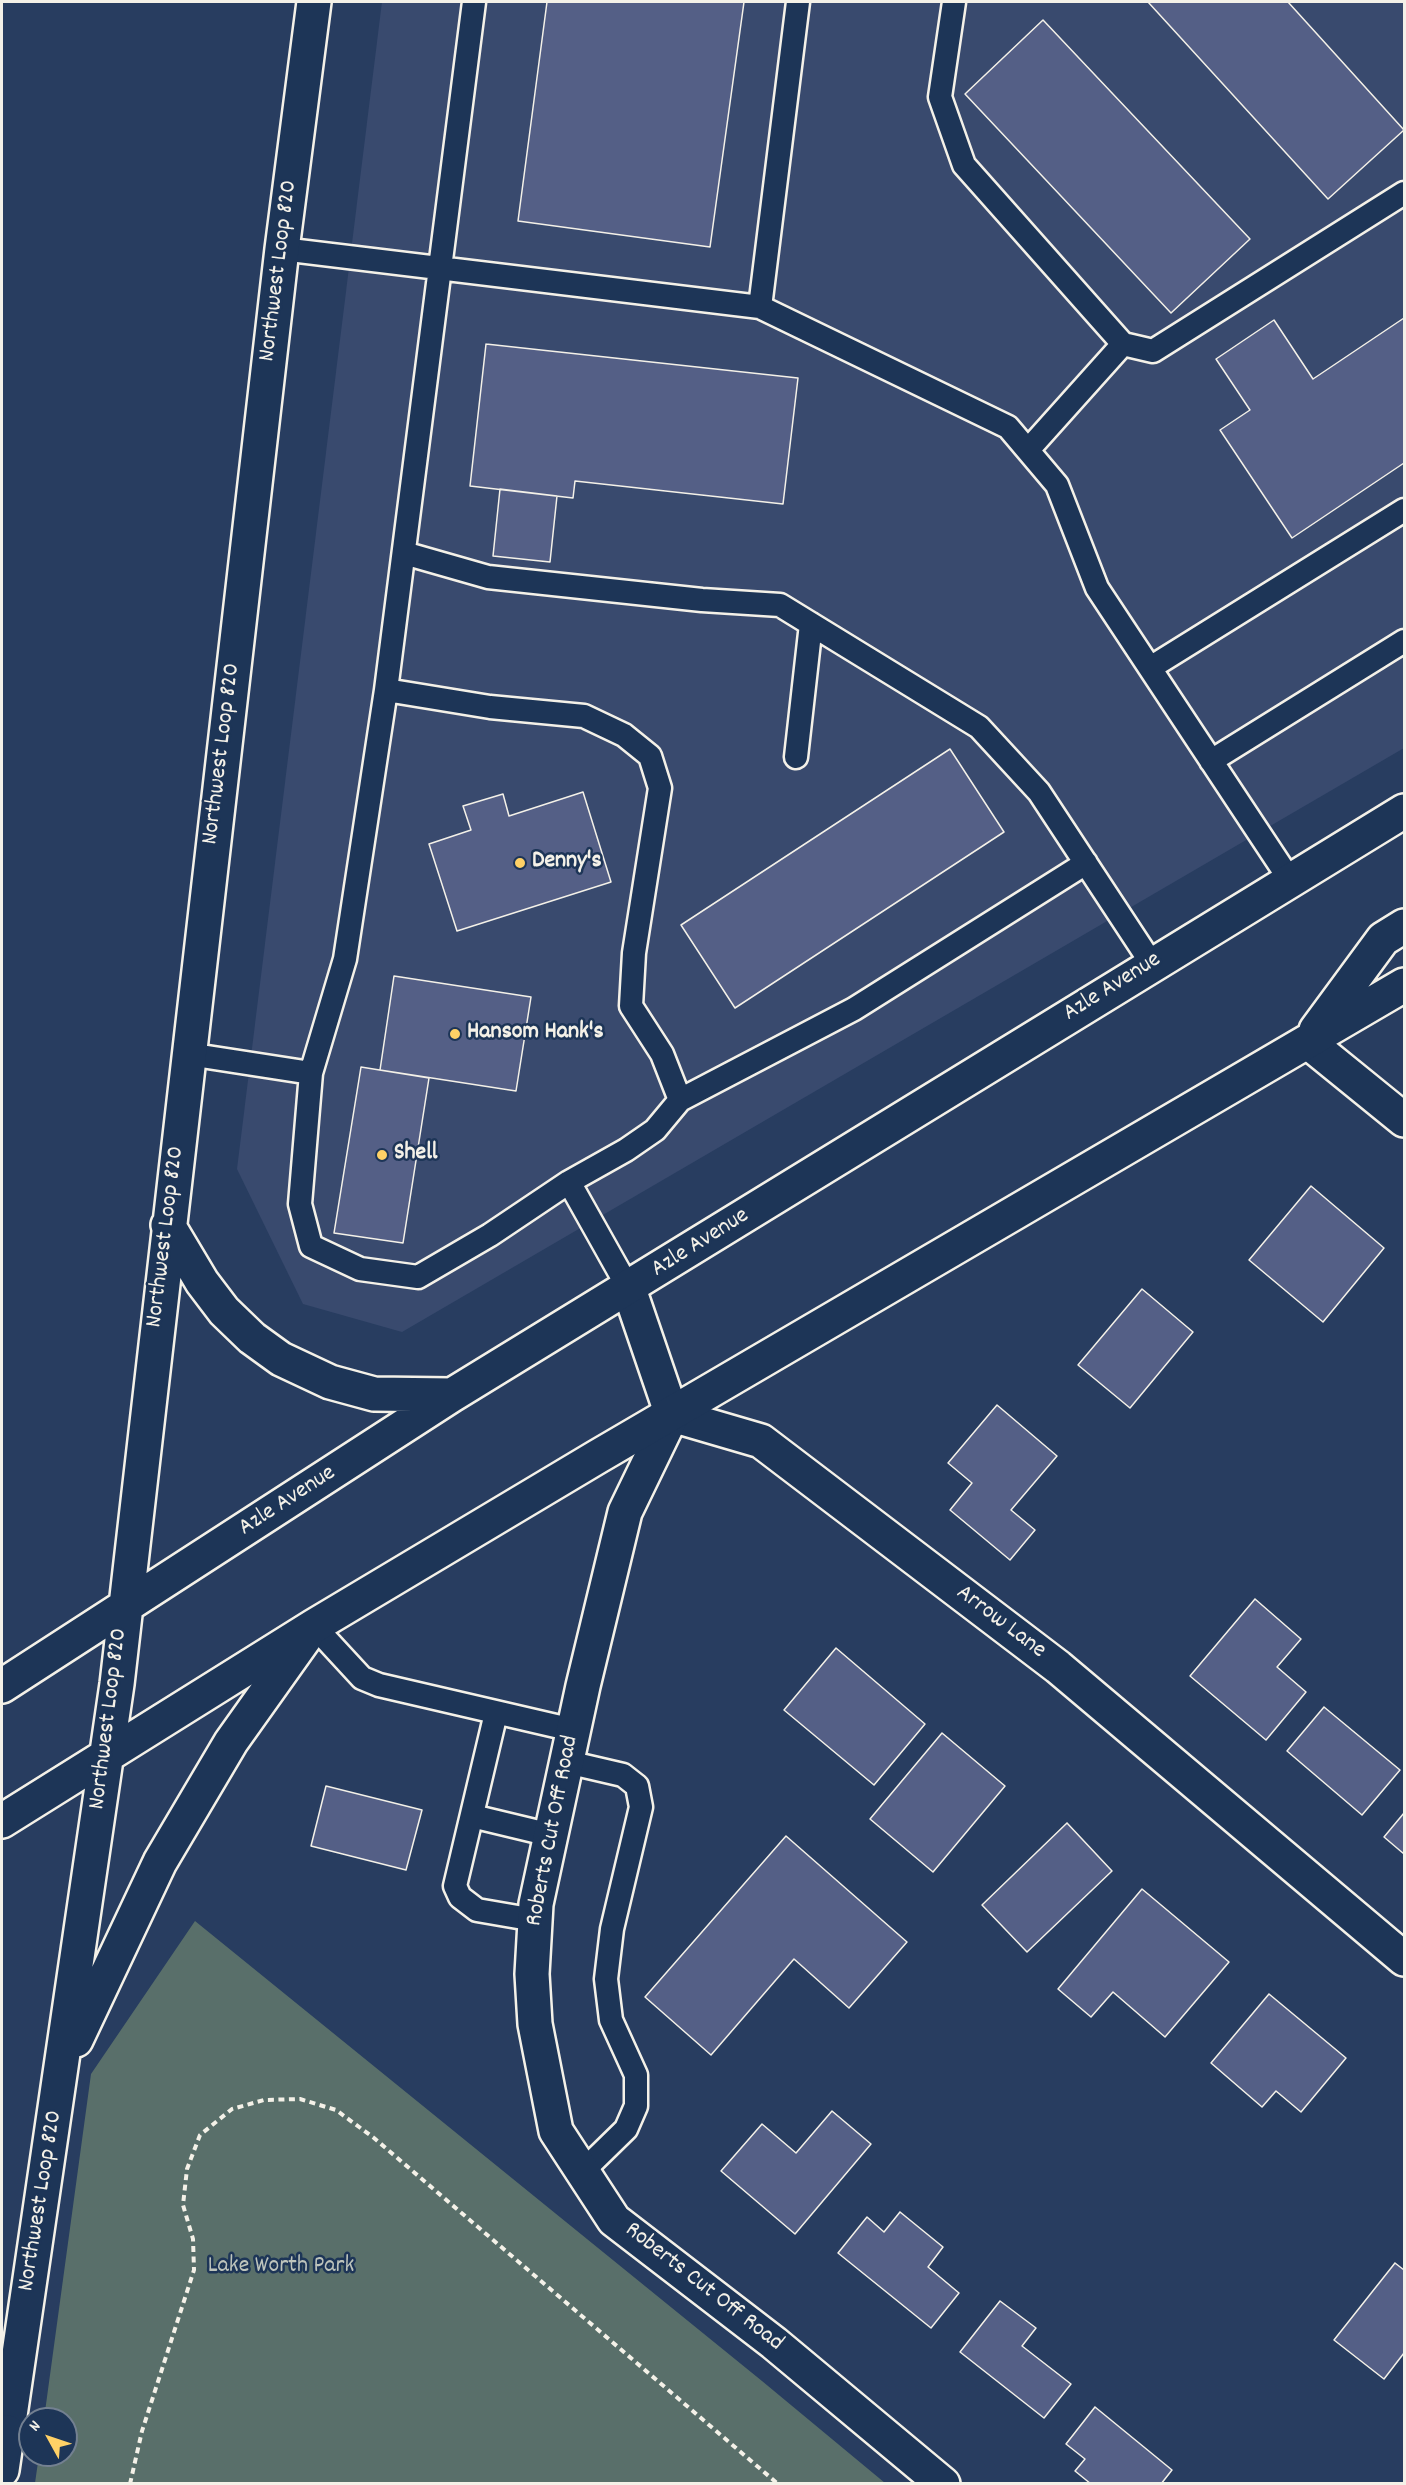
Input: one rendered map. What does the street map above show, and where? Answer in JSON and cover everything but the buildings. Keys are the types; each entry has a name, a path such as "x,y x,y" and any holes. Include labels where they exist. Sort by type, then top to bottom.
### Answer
{"main road":[{"name":"Northwest Loop 820","path":"2,2470 4,2442 61,2075 125,1606 282,249 314,2"},
{"name":"Azle Avenue","path":"7,1682 452,1395 629,1289 1152,964 1404,811"},
{"path":"1308,1042 1383,939 1404,926"},
{"path":"9,1816 314,1626 1404,985"},
{"path":"1308,1042 1404,1120"},
{"path":"168,1225 202,1282 224,1311 252,1338 281,1359 330,1382 374,1394 452,1395"},
{"path":"629,1289 672,1415"},
{"name":"Roberts Cut Off Road","path":"672,1415 626,1512 573,1730 535,1920 532,1974 534,2024 556,2131 614,2220 774,2343 943,2484"},
{"name":"Arrow Lane","path":"672,1415 761,1441 1058,1667 1404,1959"},
{"path":"61,2075 160,1862 231,1742 314,1626"}],"lane":[{"path":"474,2 386,690 345,959 311,1073 300,1204 311,1246 360,1269 418,1277 490,1235 569,1182 626,1150 655,1130 680,1100 854,1010 1086,863"},
{"path":"760,307 798,2"},
{"path":"954,2 940,97 964,165 1123,344 1153,351 1404,193"},
{"path":"282,249 760,307 1008,427 1057,485 1097,588 1290,880"},
{"path":"1028,450 1123,344"},
{"path":"1150,668 1404,510"},
{"path":"404,553 488,577 702,600 780,605 980,727 1040,792 1152,964"},
{"path":"796,757 811,624"},
{"path":"1212,761 1404,642"},
{"path":"386,690 490,707 584,716 624,735 650,756 660,788 634,953 631,1006 662,1054 680,1100"},
{"path":"188,1054 311,1073"},
{"path":"569,1182 629,1289"},
{"path":"314,1626 362,1678 434,1700 573,1730"},
{"path":"496,1713 455,1886 460,1897 477,1910 535,1920"},
{"path":"567,1762 623,1775 637,1786 641,1807 612,1929 606,1979 611,2020 636,2075 636,2106 626,2129 582,2172"},
{"path":"472,1816 551,1835"}],"path":[{"path":"130,2484 142,2431 194,2270 193,2239 183,2205 187,2169 200,2135 232,2109 264,2100 300,2099 336,2110 374,2138 778,2484"}],"shaded area":[{"path":"382,2 1404,2 1404,748 402,1332 303,1304 237,1169"}],"green space":[{"name":"Lake Worth Park","path":"195,1921 885,2483 35,2483 37,2467 78,2467 78,2407 46,2407 91,2074"}],"place":[{"name":"Denny's","path":"520,863"},
{"name":"Hansom Hank's","path":"455,1034"},
{"name":"Shell","path":"382,1155"}]}
